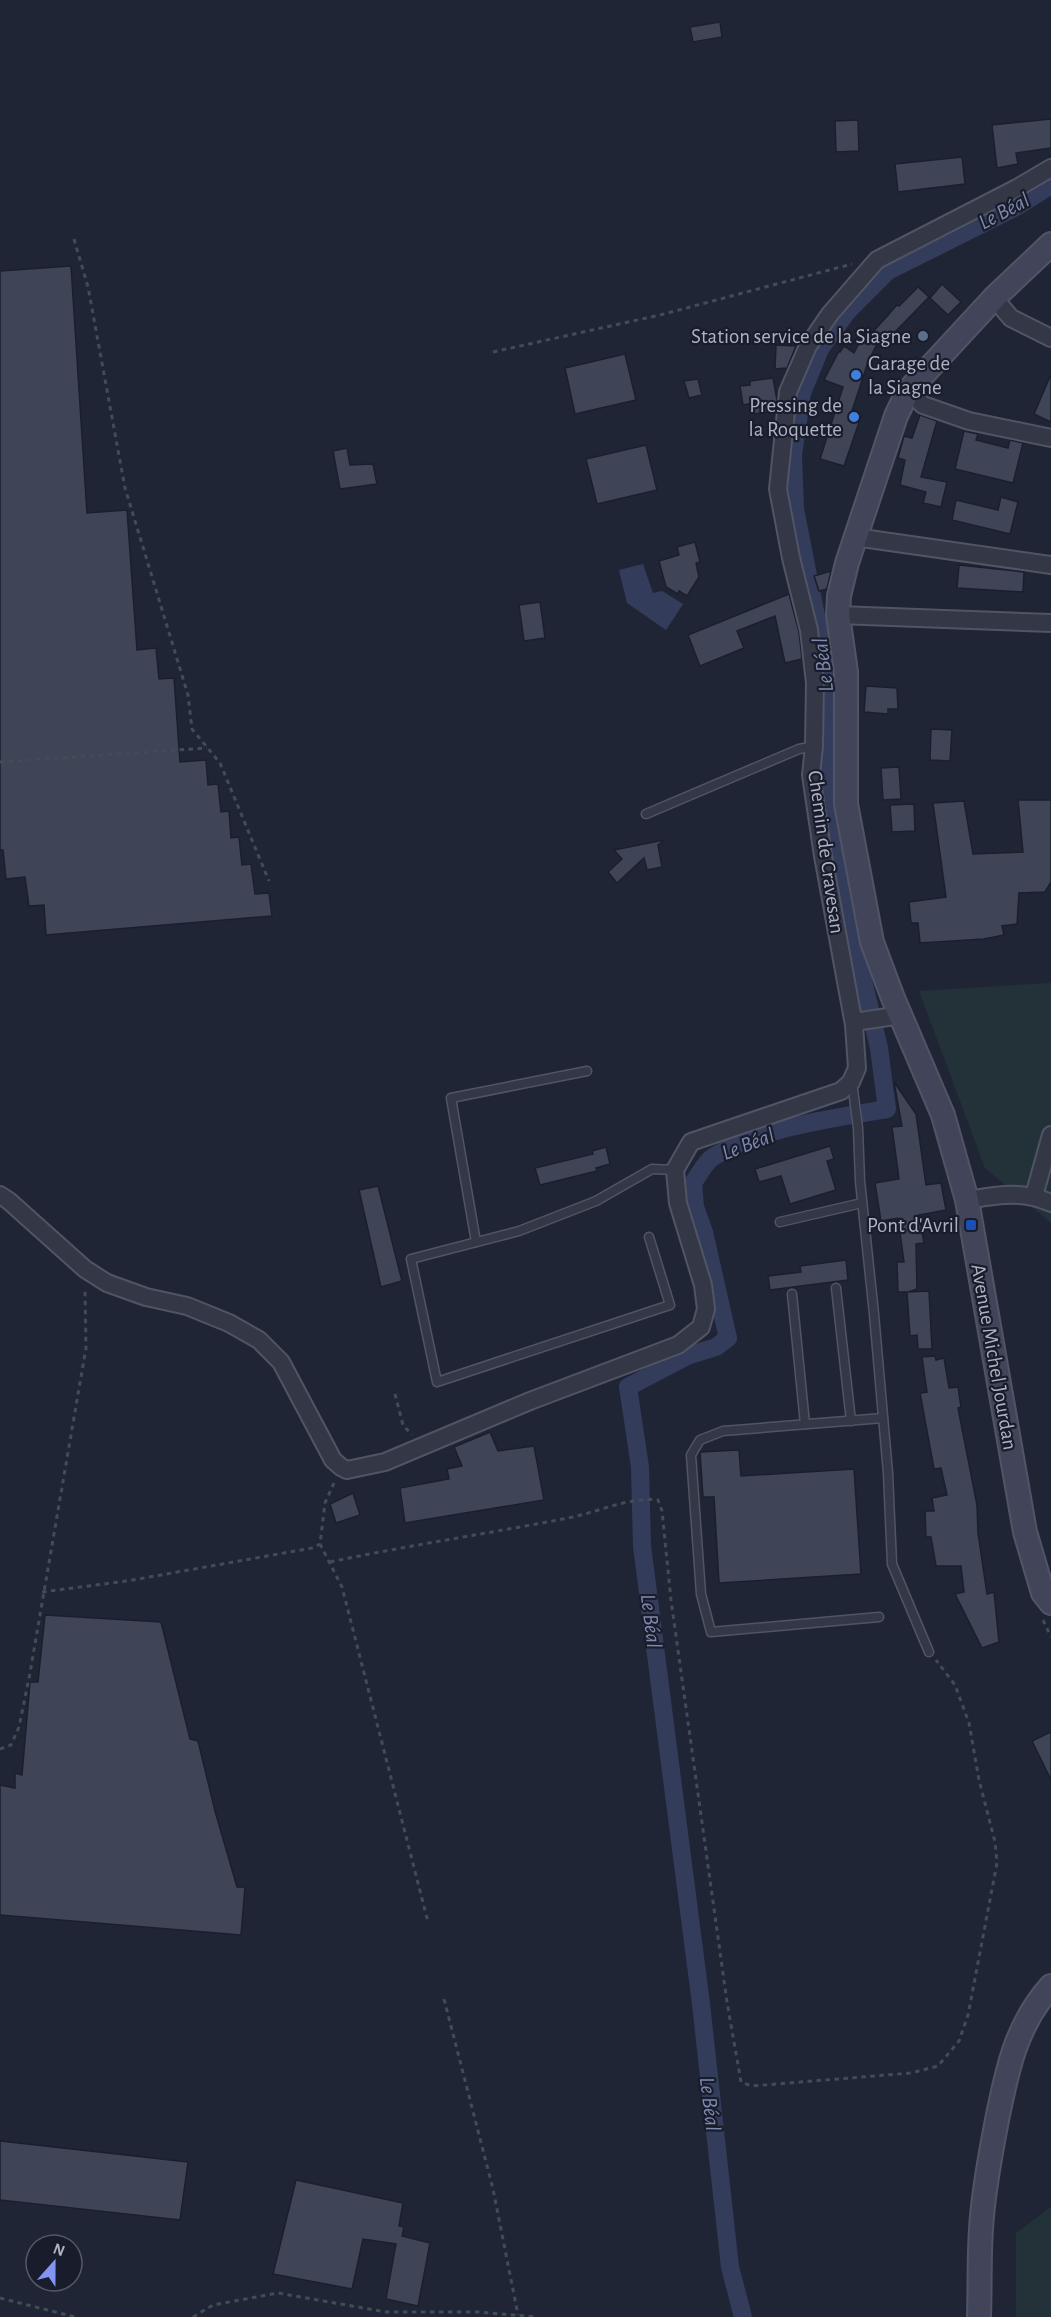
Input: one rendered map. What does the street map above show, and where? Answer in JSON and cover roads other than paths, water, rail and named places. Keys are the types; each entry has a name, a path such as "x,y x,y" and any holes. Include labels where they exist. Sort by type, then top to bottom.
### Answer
{"main road":[{"name":"Avenue Michel Jourdan","path":"1051,244 994,298 908,391 896,416 855,537 839,596 838,615 846,672 846,804 872,942 892,1017 943,1115 967,1200 1025,1532 1040,1583 1051,1603"},
{"path":"979,2317 981,2228 988,2164 1002,2092 1009,2060 1022,2027 1051,1986"}],"street":[{"name":"Chemin de Cravesan","path":"851,1082 857,1068 858,1023 823,856 811,775 815,683 809,630 790,558 778,489 788,392 808,346 830,314 877,260 1051,168"},
{"path":"994,298 1011,318 1051,338"},
{"path":"908,391 923,405 969,421 1051,438"},
{"path":"855,537 1051,565"},
{"path":"838,615 1051,623"},
{"path":"858,1023 892,1017"},
{"path":"0,1195 26,1215 85,1269 107,1283 146,1297 188,1306 229,1323 259,1340 281,1362 326,1449 341,1467 354,1470 385,1462 530,1401 678,1345 701,1327 706,1309 703,1285 678,1203 675,1170 691,1142 842,1092 851,1082"},
{"path":"1034,1196 1051,1135"},
{"path":"967,1200 1014,1194 1034,1196 1051,1203"}],"lane":[{"path":"646,814 799,748 814,746"},
{"path":"476,1242 451,1098 587,1071"},
{"path":"851,1082 858,1128 862,1203 883,1418 892,1564 929,1652"},
{"path":"649,1237 670,1305 437,1382 411,1260 519,1231 596,1201 652,1169 675,1170"},
{"path":"780,1222 862,1203"},
{"path":"836,1288 851,1421"},
{"path":"792,1294 805,1424"},
{"path":"879,1617 711,1632 701,1594 691,1455 700,1440 723,1431 883,1418"}],"water":[{"path":"643,564 653,593 662,591 683,604 666,630 627,603 619,570"}],"waterway":[{"name":"Le Béal","path":"743,2317 730,2267 701,2004 642,1546 640,1467 628,1387 687,1356 716,1347 728,1338 704,1232 695,1207 693,1183 707,1162 732,1147 774,1131 821,1120 887,1109 879,1048 843,894 825,791 828,677 795,509 793,455 802,393 820,349 847,312 888,271 1018,206 1051,185"}],"place":[{"name":"Station service de la Siagne","path":"923,336"},
{"name":"Garage de la Siagne","path":"856,375"},
{"name":"Pressing de la Roquette","path":"854,417"},
{"name":"Pont d'Avril","path":"971,1225"}]}
